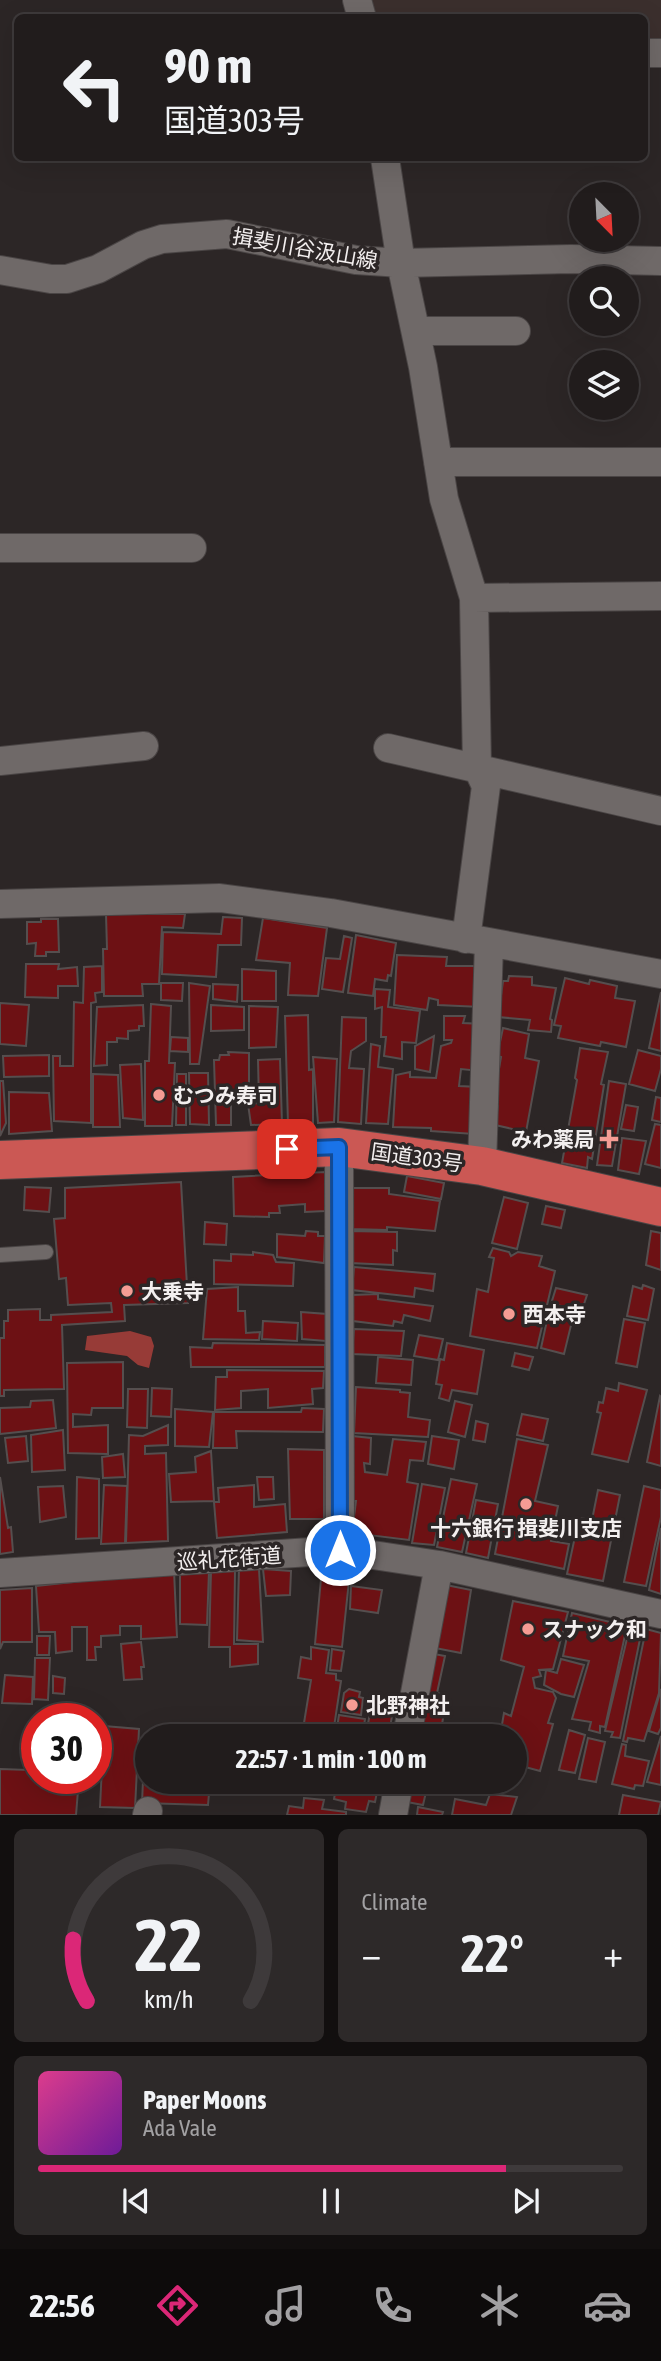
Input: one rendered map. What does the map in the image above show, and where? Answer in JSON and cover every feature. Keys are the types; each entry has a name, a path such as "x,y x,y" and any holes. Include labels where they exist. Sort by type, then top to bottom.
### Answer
{"highway":[{"name":"国道303号","path":"0,1160 339,1147 482,1166 661,1207"}],"street":[{"path":"385,161 444,499 474,598 477,767 486,786 478,941 482,1166"},
{"name":"揖斐川谷汲山線","path":"0,270 51,279 67,279 98,269 143,245 162,239 227,234 356,260 401,263 571,259 661,261"},
{"path":"416,331 516,331"},
{"path":"438,462 661,462"},
{"path":"0,548 192,548"},
{"path":"474,598 661,596"},
{"path":"0,761 144,746"},
{"path":"388,748 661,811"},
{"path":"0,904 220,898 331,913 661,974"},
{"path":"339,1147 340,1550"},
{"name":"巡礼花街道","path":"0,1573 340,1550 439,1565 661,1614"},
{"path":"409,1724 439,1565"},
{"path":"393,1815 397,1794"}],"lane":[{"path":"0,1255 46,1252"}],"shaded area":[{"path":"372,0 661,0 661,43 648,43 648,14 374,14"},
{"path":"130,1331 151,1337 154,1346 149,1368 138,1365 127,1356 85,1350 87,1336"}],"building":[{"path":"106,914 185,914 183,928 162,927 159,984 142,984 143,996 104,996 103,949 107,949"},
{"path":"223,917 242,918 241,945 218,945 216,977 162,974 163,932 221,934"},
{"path":"263,918 327,928 318,996 288,995 290,963 256,960"},
{"path":"41,919 58,919 59,952 46,952 46,956 35,956 36,943 27,944 27,922 41,922"},
{"path":"356,935 396,943 391,976 388,975 387,981 375,979 373,996 348,993"},
{"path":"344,936 352,938 343,992 322,989 326,958 340,959"},
{"path":"397,955 447,957 446,966 480,966 481,1007 438,1005 438,1000 429,998 427,1010 394,1005"},
{"path":"26,964 59,964 58,969 77,967 78,986 58,986 58,998 25,997"},
{"path":"102,966 102,992 95,993 96,1002 91,1003 91,1123 54,1121 53,1056 60,1056 60,1066 73,1066 74,1002 83,1003 84,967"},
{"path":"242,969 276,971 276,1001 242,1001"},
{"path":"509,976 532,977 532,985 556,988 550,1019 551,1032 528,1030 530,1020 498,1017 503,981 508,981"},
{"path":"565,978 589,984 590,980 617,986 615,998 635,1001 626,1047 601,1042 600,1046 558,1038 561,1026 554,1025"},
{"path":"161,983 183,983 182,1001 161,1000"},
{"path":"189,983 210,986 199,1064 190,1064"},
{"path":"213,984 238,985 237,1002 213,999"},
{"path":"375,989 390,990 388,1007 420,1011 416,1043 402,1042 402,1059 384,1056 386,1037 381,1037 382,1007 375,1009"},
{"path":"661,992 661,1051 649,1048"},
{"path":"0,1003 29,1005 26,1046 0,1044"},
{"name":"むつみ寿司","path":"151,1004 171,1006 169,1063 175,1063 172,1126 145,1126 145,1061 149,1061"},
{"path":"143,1005 144,1026 139,1026 139,1030 128,1031 128,1039 117,1038 117,1042 107,1042 107,1065 94,1066 97,1007"},
{"path":"211,1005 244,1007 244,1030 211,1031"},
{"path":"249,1006 278,1007 276,1047 249,1048"},
{"path":"308,1015 309,1070 313,1069 313,1123 288,1124 285,1016"},
{"path":"444,1016 465,1016 463,1023 483,1024 480,1071 461,1069 459,1086 479,1087 474,1134 431,1131 431,1128 393,1127 396,1075 410,1072 410,1077 436,1078 441,1046 451,1043 452,1040 444,1040"},
{"path":"342,1017 366,1018 366,1041 351,1051 349,1068 364,1069 361,1124 338,1122"},
{"path":"503,1028 529,1034 525,1058 539,1061 526,1132 495,1125 498,1106 493,1104 501,1057 497,1056"},
{"path":"434,1036 430,1072 415,1069 415,1046"},
{"path":"171,1037 188,1038 188,1052 170,1051"},
{"path":"371,1044 380,1046 378,1067 393,1069 388,1124 366,1123"},
{"path":"580,1048 608,1052 601,1084 604,1085 592,1159 588,1157 587,1168 562,1163"},
{"path":"638,1050 661,1056 661,1069 655,1091 629,1084"},
{"path":"228,1052 249,1053 249,1099 231,1099 231,1125 216,1125 214,1060 219,1060 220,1055 229,1055"},
{"path":"49,1055 49,1076 4,1077 3,1056"},
{"path":"313,1057 337,1059 334,1122 318,1123"},
{"path":"280,1059 282,1124 251,1125 248,1104 259,1103 258,1060"},
{"path":"141,1064 143,1120 123,1118 120,1065"},
{"path":"189,1073 208,1073 209,1125 190,1124"},
{"path":"93,1074 118,1075 120,1127 93,1127"},
{"path":"177,1074 186,1074 186,1125 176,1125"},
{"path":"0,1081 3,1081 6,1123 0,1136"},
{"name":"みわ薬局","path":"609,1081 626,1084 612,1166 597,1165"},
{"path":"9,1092 49,1093 52,1131 9,1134"},
{"path":"656,1097 661,1098 661,1122 652,1120"},
{"path":"626,1105 638,1107 634,1131 621,1129"},
{"path":"655,1124 661,1125 661,1168 645,1164"},
{"path":"622,1138 646,1141 639,1174 618,1170"},
{"path":"325,1172 325,1211 305,1212 305,1204 279,1206 280,1213 269,1213 269,1217 234,1216 233,1177"},
{"path":"407,1176 444,1183 441,1199 404,1192"},
{"name":"大乗寺","path":"181,1182 188,1303 124,1305 125,1321 62,1325 64,1389 4,1390 4,1396 0,1396 0,1338 4,1338 4,1321 8,1321 8,1310 40,1309 40,1320 51,1320 51,1315 112,1312 111,1303 68,1305 66,1278 59,1279 54,1219 65,1218 65,1188"},
{"path":"25,1187 51,1188 49,1212 24,1210"},
{"path":"352,1188 389,1188 389,1194 440,1201 435,1231 387,1227 387,1230 351,1229"},
{"path":"504,1197 528,1203 517,1249 492,1243"},
{"path":"546,1206 565,1210 561,1228 542,1224"},
{"path":"205,1222 227,1224 226,1245 204,1244"},
{"path":"306,1231 325,1236 324,1263 277,1257 277,1234 305,1236"},
{"path":"350,1231 397,1232 397,1251 393,1250 393,1265 350,1263"},
{"path":"651,1231 661,1233 661,1270 646,1265"},
{"name":"西本寺","path":"493,1248 509,1252 511,1256 518,1252 542,1256 539,1266 555,1271 537,1348 470,1336 477,1289 488,1292 494,1258 489,1257"},
{"path":"253,1252 273,1255 276,1262 294,1263 293,1286 214,1284 214,1260 231,1261 231,1254 253,1255"},
{"path":"354,1267 435,1274 433,1291 415,1288 414,1297 352,1290"},
{"path":"643,1285 654,1289 648,1320 627,1316 633,1286 642,1289"},
{"path":"238,1287 238,1311 245,1311 246,1333 260,1332 259,1340 203,1339 207,1289"},
{"path":"556,1288 587,1295 582,1310 551,1304"},
{"path":"378,1294 378,1299 433,1306 430,1321 404,1315 402,1323 394,1321 393,1326 353,1321 353,1295"},
{"path":"549,1311 573,1317 564,1354 541,1348"},
{"path":"301,1312 327,1314 326,1341 302,1339"},
{"path":"624,1319 645,1323 637,1367 616,1363"},
{"path":"263,1321 298,1323 297,1341 262,1339"},
{"path":"354,1329 404,1331 401,1356 352,1354"},
{"path":"419,1335 443,1339 438,1360 414,1356"},
{"path":"213,1343 325,1345 325,1367 191,1367 190,1347 212,1348"},
{"path":"447,1343 484,1350 477,1394 452,1390 449,1401 439,1398 442,1385 436,1384 440,1359 444,1360"},
{"path":"515,1353 533,1357 529,1370 512,1366"},
{"path":"378,1357 413,1360 411,1385 376,1383"},
{"path":"123,1362 123,1408 92,1408 91,1415 73,1414 73,1427 108,1425 108,1454 68,1453 67,1363"},
{"path":"227,1370 324,1371 323,1388 312,1389 313,1404 268,1408 268,1389 241,1391 241,1408 215,1410 216,1377 227,1377"},
{"path":"619,1383 647,1390 628,1462 592,1454 601,1413 597,1412 599,1402 603,1403 606,1388 618,1391"},
{"path":"356,1387 410,1393 408,1417 430,1420 428,1437 354,1433"},
{"path":"152,1388 172,1389 171,1417 151,1416"},
{"path":"128,1389 148,1389 147,1428 127,1427"},
{"path":"661,1397 661,1466 647,1462"},
{"path":"53,1400 56,1428 0,1434 0,1408 30,1407 31,1401"},
{"path":"455,1401 472,1405 465,1437 448,1432"},
{"path":"302,1408 324,1409 323,1432 236,1431 237,1448 213,1448 214,1412 301,1412"},
{"path":"175,1409 213,1412 209,1447 175,1446"},
{"path":"522,1414 548,1419 543,1441 517,1435"},
{"path":"476,1421 488,1424 485,1442 473,1440"},
{"path":"168,1425 168,1445 145,1446 145,1454 166,1453 168,1541 126,1543 129,1435 143,1436"},
{"path":"63,1430 65,1470 32,1472 31,1435"},
{"path":"26,1436 28,1461 8,1463 5,1438"},
{"path":"352,1436 371,1438 370,1464 364,1463 365,1472 387,1475 393,1439 426,1442 423,1461 410,1460 407,1482 418,1484 409,1540 352,1533 356,1501 351,1501"},
{"path":"432,1436 459,1440 454,1469 428,1464"},
{"name":"十六銀行 揖斐川支店","path":"517,1439 548,1445 535,1501 558,1506 551,1541 569,1544 564,1569 495,1554"},
{"path":"288,1449 324,1450 324,1519 290,1519"},
{"path":"211,1451 214,1501 171,1502 169,1474 196,1472 195,1457"},
{"path":"123,1454 125,1477 103,1478 102,1457"},
{"path":"0,1477 8,1528 11,1527 13,1552 0,1554"},
{"path":"77,1477 99,1479 99,1538 76,1539"},
{"path":"257,1477 273,1477 274,1499 259,1500"},
{"path":"451,1479 477,1484 462,1552 437,1547"},
{"path":"422,1484 445,1488 434,1545 412,1543"},
{"path":"104,1485 127,1486 125,1543 101,1544"},
{"path":"254,1485 254,1507 285,1504 287,1532 217,1538 214,1502 219,1502 218,1488"},
{"path":"63,1486 66,1517 40,1522 38,1487"},
{"path":"644,1486 661,1490 661,1517 646,1586 624,1582"},
{"path":"598,1490 620,1495 603,1581 567,1574 579,1518 592,1520"},
{"path":"476,1500 498,1504 488,1558 466,1553"},
{"path":"661,1528 661,1594 649,1590"},
{"path":"322,1568 350,1571 342,1647 315,1644"},
{"path":"239,1569 259,1569 263,1642 237,1640"},
{"path":"263,1569 291,1571 290,1595 266,1596"},
{"path":"180,1570 209,1571 207,1625 180,1624"},
{"path":"235,1570 234,1644 258,1644 258,1664 230,1667 230,1647 209,1647 211,1571"},
{"path":"174,1571 177,1637 141,1639 141,1626 120,1626 120,1635 101,1636 101,1647 95,1647 96,1660 87,1660 87,1627 72,1627 72,1651 56,1653 55,1632 39,1632 36,1586"},
{"path":"446,1585 471,1590 461,1653 435,1648"},
{"path":"351,1586 382,1590 378,1613 350,1609"},
{"path":"32,1588 32,1642 3,1642 0,1649 0,1590"},
{"path":"513,1601 568,1612 553,1669 539,1670 541,1676 533,1678 535,1688 553,1692 556,1698 548,1723 553,1724 540,1771 527,1768 527,1724 502,1724 504,1713 511,1716 524,1667 501,1660"},
{"path":"572,1613 627,1626 605,1727 600,1726 600,1733 589,1730 591,1722 572,1719 589,1661 563,1656"},
{"path":"630,1626 642,1629 620,1738 611,1737 613,1732 605,1731"},
{"path":"646,1629 661,1633 659,1693 644,1741 628,1738 627,1742 623,1741"},
{"path":"37,1636 50,1636 49,1655 37,1655"},
{"path":"141,1642 144,1667 141,1667 142,1679 124,1680 121,1644"},
{"path":"311,1647 329,1650 326,1673 336,1674 336,1680 341,1681 334,1724 304,1723 311,1680 298,1678 301,1657 311,1659"},
{"path":"332,1649 344,1651 341,1671 330,1670"},
{"path":"434,1654 445,1656 437,1693 447,1695 442,1724 420,1724"},
{"path":"35,1658 50,1658 48,1700 34,1699"},
{"path":"561,1659 584,1665 574,1697 544,1685 546,1670 557,1673"},
{"path":"5,1675 33,1677 32,1703 2,1703"},
{"path":"53,1676 65,1678 64,1694 53,1693"},
{"name":"北野神社","path":"349,1689 360,1692 359,1697 363,1698 361,1715 341,1712 344,1693"},
{"path":"661,1689 661,1728 658,1734 649,1731"},
{"path":"370,1713 392,1716 391,1724 368,1724"},
{"path":"339,1715 365,1719 364,1724 338,1724"},
{"path":"112,1727 135,1729 135,1808 100,1807 101,1794 112,1794"},
{"path":"569,1730 585,1735 575,1773 559,1770"},
{"path":"661,1736 661,1785 647,1782"},
{"path":"588,1738 605,1742 596,1782 579,1779"},
{"path":"622,1744 626,1745 625,1756 649,1761 643,1786 635,1785 634,1789 612,1784"},
{"path":"0,1769 21,1770 21,1794 78,1794 76,1815 0,1815"},
{"path":"142,1794 209,1794 208,1805 142,1803"},
{"path":"335,1794 377,1794 375,1802 369,1801 366,1812 345,1809 346,1802 334,1799"},
{"path":"409,1794 426,1794 423,1805 407,1802"},
{"path":"490,1794 517,1797 511,1815 452,1815 455,1799 486,1805"},
{"path":"623,1795 661,1802 658,1815 619,1815"},
{"path":"304,1798 324,1800 322,1809 346,1812 346,1815 287,1815 289,1806 303,1808"},
{"path":"418,1807 443,1812 442,1815 417,1815"}],"place":[{"name":"むつみ寿司","path":"159,1095"},
{"name":"みわ薬局","path":"609,1139"},
{"name":"大乗寺","path":"127,1291"},
{"name":"西本寺","path":"509,1314"},
{"name":"十六銀行 揖斐川支店","path":"526,1504"},
{"name":"スナック和","path":"528,1629"},
{"name":"北野神社","path":"352,1705"}],"route":[{"path":"287,1149 339,1147 340,1550"}]}
